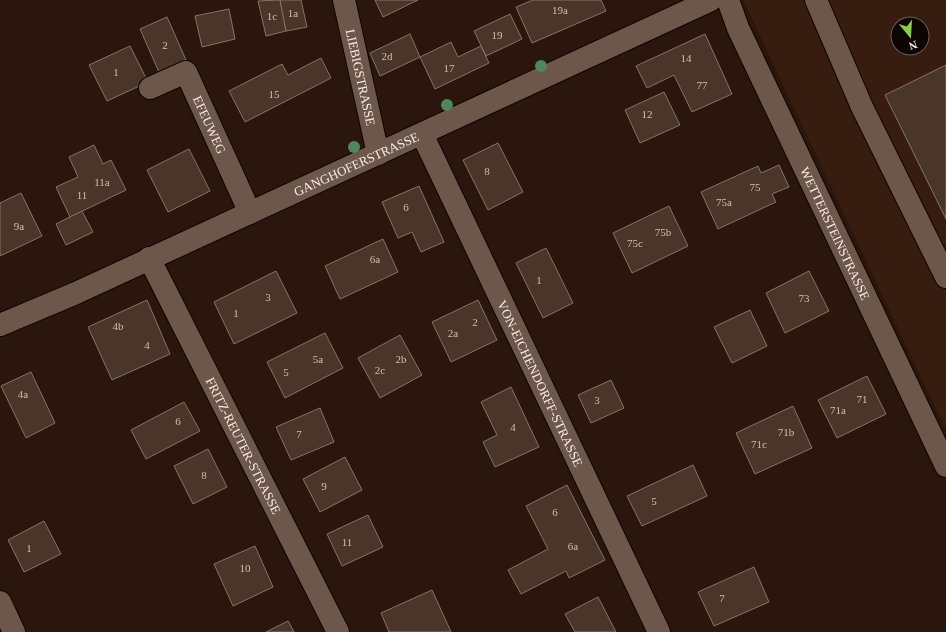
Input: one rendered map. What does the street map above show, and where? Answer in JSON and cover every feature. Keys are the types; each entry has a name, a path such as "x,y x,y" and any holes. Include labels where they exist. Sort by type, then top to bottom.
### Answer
{"street":[{"name":"LIEBIGSTRASSE","path":"344,0 378,154"},
{"name":"GANGHOFERSTRASSE","path":"0,325 76,293 711,0"},
{"name":"WETTERSTEINSTRASSE","path":"728,0 738,28 946,466"},
{"path":"816,0 862,107 946,277"},
{"name":"EFEUWEG","path":"150,88 186,72 250,213"},
{"name":"VON-EICHENDORFF-STRASSE","path":"422,134 659,632"},
{"name":"FRITZ-REUTER-STRASSE","path":"149,258 338,632"},
{"path":"0,602 14,632"}],"shaded area":[{"path":"743,0 946,0 946,430"}],"building":[{"path":"280,0 286,31 266,36 258,1"},
{"path":"280,0 301,0 307,27 286,31"},
{"path":"375,0 418,0 383,17"},
{"path":"533,0 601,0 606,11 532,43 516,7"},
{"path":"229,9 235,39 202,47 195,16"},
{"path":"510,14 522,39 486,56 474,31"},
{"path":"167,17 186,60 159,72 140,29"},
{"path":"410,34 420,57 380,76 370,53"},
{"path":"705,34 732,94 692,112 674,75 647,88 636,66"},
{"path":"451,42 458,57 481,46 489,63 435,89 420,57"},
{"path":"130,46 148,82 107,101 89,65"},
{"path":"321,58 331,78 245,122 229,91 282,64 288,75"},
{"path":"946,65 946,219 885,95"},
{"path":"664,92 680,125 640,143 625,110"},
{"path":"498,143 523,192 488,210 463,160"},
{"path":"94,145 103,164 111,160 126,190 70,217 56,187 78,177 69,157"},
{"path":"189,149 210,191 168,212 147,170"},
{"path":"779,165 789,187 772,194 776,202 718,229 701,192 758,166 761,173"},
{"path":"419,186 444,242 421,252 412,232 398,238 382,202"},
{"path":"21,193 42,236 0,256 0,203"},
{"path":"669,206 688,246 632,273 613,233"},
{"path":"82,211 93,232 66,245 56,224"},
{"path":"383,239 398,272 340,299 325,266"},
{"path":"546,248 573,303 543,318 516,263"},
{"path":"276,271 297,313 234,344 214,302"},
{"path":"809,271 829,311 785,333 766,293"},
{"path":"147,300 170,354 112,380 88,327"},
{"path":"478,300 497,340 451,362 432,322"},
{"path":"750,310 767,346 732,363 714,327"},
{"path":"325,333 343,368 285,398 267,362"},
{"path":"400,335 422,375 380,398 358,358"},
{"path":"31,372 55,423 26,438 1,386"},
{"path":"867,376 886,414 837,438 818,400"},
{"path":"611,380 624,408 591,423 578,395"},
{"path":"511,387 539,447 495,467 483,442 497,435 481,402"},
{"path":"184,402 200,431 146,459 131,430"},
{"path":"793,406 812,448 755,474 736,433"},
{"path":"320,408 334,442 291,460 276,427"},
{"path":"208,449 227,487 193,504 174,466"},
{"path":"345,457 362,490 320,512 303,479"},
{"path":"693,465 707,496 642,526 627,496"},
{"path":"567,485 605,560 569,578 566,571 521,594 508,570 548,549 526,506"},
{"path":"368,515 383,547 342,566 327,534"},
{"path":"44,521 61,554 24,572 8,540"},
{"path":"255,546 273,587 233,606 214,564"},
{"path":"754,567 769,602 714,626 698,592"},
{"path":"432,590 451,632 389,632 381,613"},
{"path":"598,597 616,632 575,632 565,614"},
{"path":"288,621 294,632 266,632"}]}
